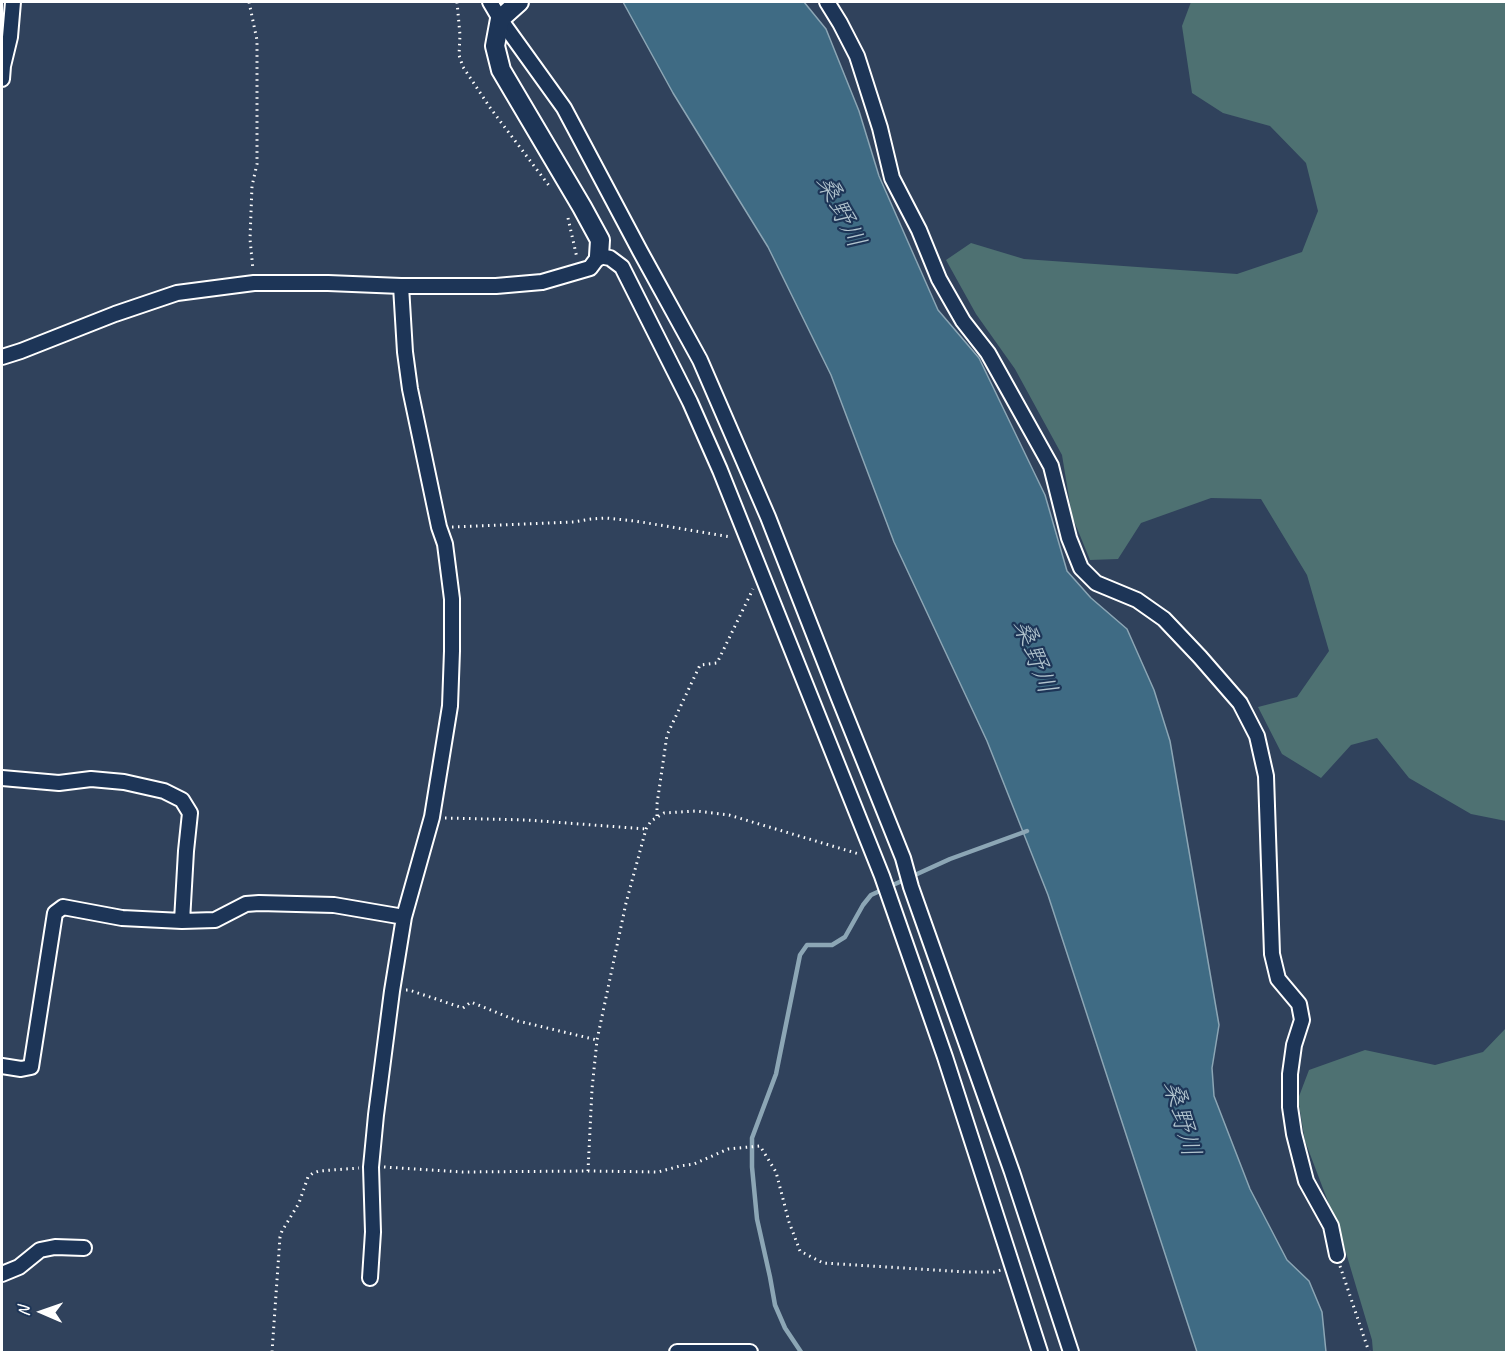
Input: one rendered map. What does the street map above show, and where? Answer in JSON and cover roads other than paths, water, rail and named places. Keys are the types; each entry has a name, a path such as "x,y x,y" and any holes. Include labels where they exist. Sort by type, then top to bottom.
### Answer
{"street":[{"path":"2,79 10,37 13,2"},
{"path":"490,2 564,108 700,360 768,517 903,858 911,887 1012,1172 1071,1353"},
{"path":"2,357 177,293 254,283 328,282 401,286 496,286 542,282 590,268 599,256 600,240 501,70 495,46 500,19 519,2"},
{"path":"827,2 857,56 880,128 892,177 919,230 939,279 963,321 988,352 1051,466 1069,538 1081,568 1096,583 1137,600 1164,620 1240,703 1257,736 1266,776 1272,954 1278,979 1299,1004 1302,1020 1294,1045 1290,1074 1290,1107 1294,1134 1306,1181 1331,1226 1337,1255"},
{"path":"599,256 610,258 622,267 690,402 761,572 889,894 945,1057 1040,1353"},
{"path":"370,1278 373,1232 371,1167 392,991 404,916 432,817 450,706 452,651 452,599 445,544 439,527 410,389 401,286"},
{"path":"2,778 59,783 91,779 124,782 165,791 182,800 190,813 182,921"},
{"path":"2,1066 21,1069 31,1067 55,913 63,907 122,918 182,921 215,920 246,904 259,903 334,905 404,916"},
{"path":"2,1274 19,1267 40,1250 55,1247 84,1248"},
{"path":"677,1353 750,1352"}],"water":[{"name":"桑野川","path":"623,2 804,2 826,29 859,111 879,176 938,310 979,358 1045,495 1067,571 1091,598 1127,629 1154,690 1170,741 1219,1025 1212,1068 1214,1096 1250,1189 1287,1260 1309,1281 1322,1312 1326,1352 1197,1352 1048,895 987,741 894,542 831,375 768,247 673,93"}],"waterway":[{"path":"801,1352 785,1328 775,1305 757,1219 752,1167 752,1138 776,1074 800,955 807,945 832,945 845,937 871,895 950,859 1027,831"}]}
